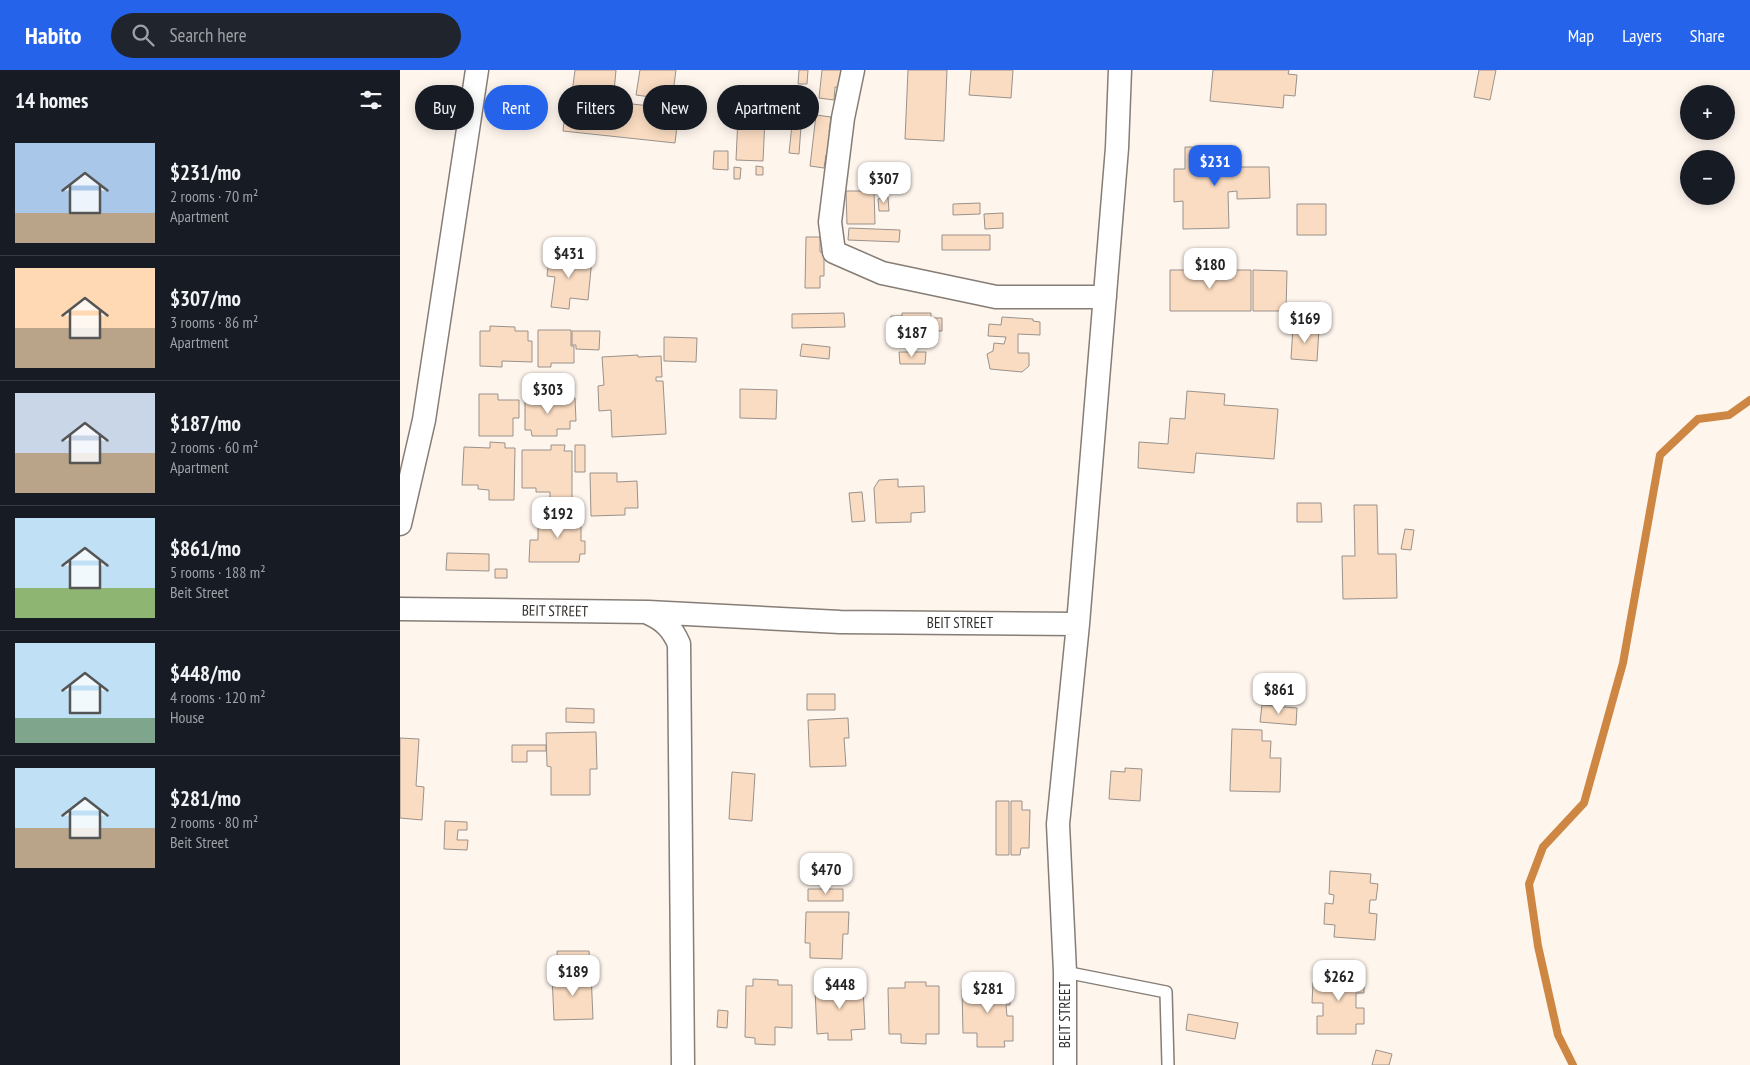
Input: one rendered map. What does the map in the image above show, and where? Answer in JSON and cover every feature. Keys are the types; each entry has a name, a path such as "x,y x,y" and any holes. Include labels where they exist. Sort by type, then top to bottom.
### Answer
{"street":[{"path":"400,524 424,420 477,70"},
{"path":"854,70 843,118 831,215 834,252 882,273 996,297 1105,297"},
{"path":"1078,624 1117,148 1120,70"},
{"name":"BEIT STREET","path":"400,609 648,612 840,622 1078,624 1058,824 1065,972 1065,1065"},
{"path":"648,612 663,620 673,631 679,644 683,1065"}],"lane":[{"path":"1065,972 1166,992 1168,1065"}],"building":[{"path":"575,70 616,70 615,85 573,85"},
{"path":"640,70 676,70 674,85 643,85 643,96 636,95"},
{"path":"799,70 808,70 807,84 798,84"},
{"path":"822,70 841,70 839,87 835,87 834,100 819,98"},
{"path":"908,70 947,70 944,141 905,139"},
{"path":"971,70 1013,70 1011,98 969,95"},
{"path":"1213,70 1289,70 1288,74 1297,75 1295,96 1284,95 1283,108 1210,101"},
{"path":"1479,70 1496,70 1490,100 1474,97"},
{"path":"633,104 643,105 643,130 677,130 675,143 563,131 633,130"},
{"path":"819,115 831,117 829,132 833,132 830,156 826,155 824,168 810,166 814,130 819,130"},
{"path":"737,130 764,130 763,161 736,160"},
{"path":"791,130 801,130 799,154 789,153"},
{"path":"1185,147 1228,147 1228,167 1269,167 1270,198 1237,199 1237,191 1228,192 1229,228 1183,229 1183,201 1174,202 1174,169 1185,169"},
{"path":"714,151 728,151 728,170 713,169"},
{"path":"756,166 763,167 763,175 756,175"},
{"path":"734,167 741,168 740,179 734,179"},
{"path":"846,191 874,191 875,224 847,224"},
{"path":"888,197 889,211 879,211 878,199"},
{"path":"980,203 980,214 953,215 953,204"},
{"path":"1297,204 1326,204 1326,235 1297,235"},
{"path":"1003,213 1003,228 985,229 984,214"},
{"path":"849,228 900,230 899,242 848,240"},
{"path":"942,235 990,235 990,250 942,250"},
{"path":"806,237 820,237 820,252 824,252 824,276 820,276 820,288 805,288"},
{"path":"550,253 592,258 588,300 570,298 569,309 551,307 555,277 547,276"},
{"path":"1170,270 1251,270 1251,311 1170,311"},
{"path":"1253,270 1287,271 1286,311 1253,311"},
{"path":"844,313 845,327 792,328 792,314"},
{"path":"902,313 931,313 931,318 942,318 942,331 891,330 891,316 902,316"},
{"path":"1002,317 1033,319 1033,321 1040,322 1040,335 1018,334 1018,353 1029,353 1029,366 1022,372 990,369 987,354 993,351 994,343 1004,344 1006,337 988,336 989,324 1001,325"},
{"path":"490,326 515,327 515,331 528,331 528,341 532,341 532,362 502,361 502,367 480,366 480,331 490,331"},
{"path":"1293,327 1319,329 1317,361 1291,359"},
{"path":"538,330 571,330 571,346 574,346 574,363 551,363 551,367 538,367"},
{"path":"572,331 600,331 599,350 576,349 576,345 572,345"},
{"path":"664,337 697,338 696,362 664,361"},
{"path":"802,344 830,347 829,359 800,356"},
{"path":"899,352 926,352 925,364 900,364"},
{"path":"638,355 638,357 661,356 662,377 656,377 656,381 663,381 666,434 612,437 611,410 599,411 598,386 604,385 602,357"},
{"path":"740,389 777,390 776,419 740,418"},
{"path":"1187,391 1225,394 1224,405 1278,409 1274,459 1196,453 1194,473 1138,468 1139,442 1168,444 1170,418 1185,419"},
{"path":"479,394 498,394 498,400 519,400 519,418 513,418 513,436 479,436"},
{"path":"525,394 546,394 546,399 575,398 576,421 570,421 570,429 557,429 557,436 532,436 531,430 525,430"},
{"path":"490,442 505,443 505,448 515,448 514,500 489,500 489,490 478,489 478,485 462,485 464,447 490,448"},
{"path":"551,445 565,445 564,451 572,451 572,501 550,501 550,492 536,492 536,488 522,488 522,450 551,450"},
{"path":"575,445 585,445 585,472 575,472"},
{"path":"590,473 617,473 617,482 637,481 638,508 625,508 625,515 591,516"},
{"path":"898,479 898,487 924,486 925,512 911,513 911,522 876,523 874,488 879,480"},
{"path":"862,492 865,521 852,522 849,493"},
{"path":"1297,503 1321,503 1322,522 1297,522"},
{"path":"1354,505 1377,505 1378,554 1396,554 1397,598 1343,599 1342,556 1355,556"},
{"path":"542,512 581,513 581,541 585,541 585,554 580,554 579,562 529,562 530,540 538,540 538,526 542,526"},
{"path":"1405,529 1414,530 1411,550 1401,549"},
{"path":"447,553 489,554 489,571 446,570"},
{"path":"495,569 507,569 507,578 495,578"},
{"path":"807,694 835,694 835,710 807,710"},
{"path":"1262,705 1297,708 1296,725 1260,722"},
{"path":"566,708 594,709 594,723 566,722"},
{"path":"848,718 849,738 844,738 846,766 810,767 808,720"},
{"path":"1232,729 1262,730 1262,741 1271,741 1270,758 1281,758 1280,792 1230,791"},
{"path":"596,732 597,769 590,769 590,795 551,795 551,767 547,766 546,733"},
{"path":"400,738 419,739 416,786 424,787 422,820 400,818"},
{"path":"512,745 546,745 546,751 527,751 527,762 512,762"},
{"path":"1125,768 1142,769 1140,801 1109,799 1111,771 1125,772"},
{"path":"732,772 755,774 752,821 729,819"},
{"path":"996,801 1009,801 1009,855 996,855"},
{"path":"1011,801 1022,801 1022,810 1030,810 1029,848 1021,848 1020,855 1011,855"},
{"path":"445,821 467,822 467,830 458,830 457,840 468,840 467,850 444,849"},
{"path":"1330,871 1371,874 1370,883 1378,884 1376,900 1370,900 1369,913 1377,914 1375,940 1334,937 1335,925 1324,924 1325,903 1333,904 1334,895 1329,894"},
{"path":"808,889 843,889 843,901 808,901"},
{"path":"806,912 849,912 848,934 843,934 842,959 810,958 810,943 805,943"},
{"path":"557,951 589,951 590,967 558,967"},
{"path":"1327,969 1358,970 1358,975 1364,975 1364,993 1356,993 1356,1008 1364,1008 1364,1024 1356,1024 1356,1034 1317,1034 1317,1016 1323,1016 1323,1003 1312,1003 1313,982 1327,982"},
{"path":"591,973 593,1019 554,1020 552,975"},
{"path":"753,979 778,980 778,985 792,985 792,1028 775,1027 775,1045 755,1044 755,1038 745,1037 746,986 753,986"},
{"path":"853,980 853,987 863,987 865,1029 851,1030 852,1040 828,1040 828,1033 817,1034 815,988 829,988 829,981"},
{"path":"905,982 926,982 926,986 939,986 939,1034 926,1034 926,1044 901,1043 901,1034 889,1034 888,988 905,988"},
{"path":"979,982 1001,982 1002,989 1010,989 1010,1005 1006,1005 1007,1016 1013,1016 1013,1041 1004,1041 1005,1047 977,1047 977,1033 963,1033 962,989 979,989"},
{"path":"718,1010 728,1011 727,1028 717,1027"},
{"path":"1188,1014 1238,1023 1235,1039 1186,1030"},
{"path":"1376,1050 1392,1054 1389,1065 1372,1065"}],"waterway":[{"path":"1573,1065 1558,1035 1538,946 1529,884 1543,847 1584,803 1623,663 1660,455 1698,419 1729,415 1750,400"}]}
